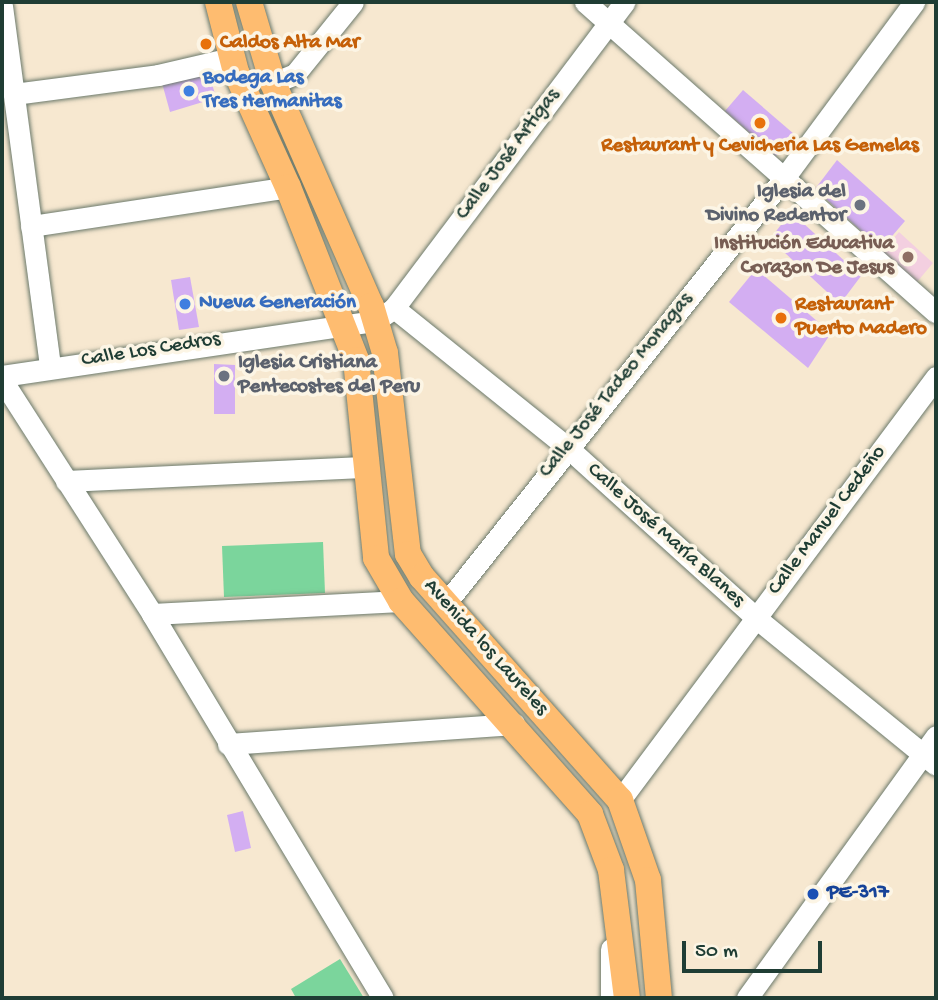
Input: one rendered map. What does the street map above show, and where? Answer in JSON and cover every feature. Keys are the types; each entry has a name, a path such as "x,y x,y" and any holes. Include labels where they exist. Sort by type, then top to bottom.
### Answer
{"main road":[{"name":"Avenida los Laureles","path":"218,2 230,58 288,187 356,360 376,558 401,601 514,724 590,814 611,870"},
{"name":"Avenida los Laureles","path":"249,2 273,83 380,312 405,542 422,578 620,800 648,880 659,998"},
{"path":"611,870 627,998"}],"street":[{"path":"273,83 295,74 353,2"},
{"path":"585,2 936,312"},
{"name":"Calle José Artigas","path":"380,312 625,2"},
{"name":"Calle José Tadeo Monagas","path":"446,603 567,447 784,178 914,2"},
{"path":"2,6 5,50 14,94 50,366"},
{"path":"14,94 158,75 230,58"},
{"path":"31,226 288,187"},
{"path":"343,322 380,312"},
{"name":"Calle José María Blanes","path":"380,312 567,447 756,618 930,759"},
{"name":"Calle Los Cedros","path":"2,378 50,366 343,322"},
{"name":"Calle Manuel Cedeño","path":"620,800 936,377"},
{"path":"2,378 152,614 383,998"},
{"path":"66,481 368,467"},
{"path":"152,614 401,601"},
{"path":"228,744 514,724"},
{"path":"747,998 930,759 936,736"},
{"name":"Avenida los Laureles","path":"611,870 611,998"}],"shaded area":[{"name":"Institución Educativa Corazon De Jesus","path":"899,232 933,263 917,282 882,251"}],"green space":[{"path":"323,542 325,593 224,597 222,546"},
{"path":"340,959 364,998 296,998 291,989"}],"building":[{"name":"Bodega Las Tres Hermanitas","path":"208,69 216,98 170,112 162,83"},
{"name":"Restaurant y Cevicheria Las Gemelas","path":"743,90 794,134 776,156 725,111"},
{"name":"Iglesia del Divino Redentor","path":"837,160 905,221 881,249 815,189"},
{"path":"791,212 861,276 840,304 770,239"},
{"name":"Restaurant Puerto Madero","path":"756,269 831,333 808,368 729,302"},
{"name":"Nueva Generación","path":"190,277 199,327 179,330 171,280"},
{"path":"214,364 235,365 235,414 214,414"},
{"path":"243,811 251,848 235,852 227,815"}],"place":[{"name":"Caldos Alta Mar","path":"206,44"},
{"name":"Bodega Las Tres Hermanitas","path":"189,91"},
{"name":"Restaurant y Cevicheria Las Gemelas","path":"760,123"},
{"name":"Iglesia del Divino Redentor","path":"860,205"},
{"name":"Institución Educativa Corazon De Jesus","path":"908,257"},
{"name":"Nueva Generación","path":"185,304"},
{"name":"Restaurant Puerto Madero","path":"781,318"},
{"name":"Iglesia Cristiana Pentecostes del Peru","path":"224,376"},
{"name":"PE-317","path":"813,894"}]}
